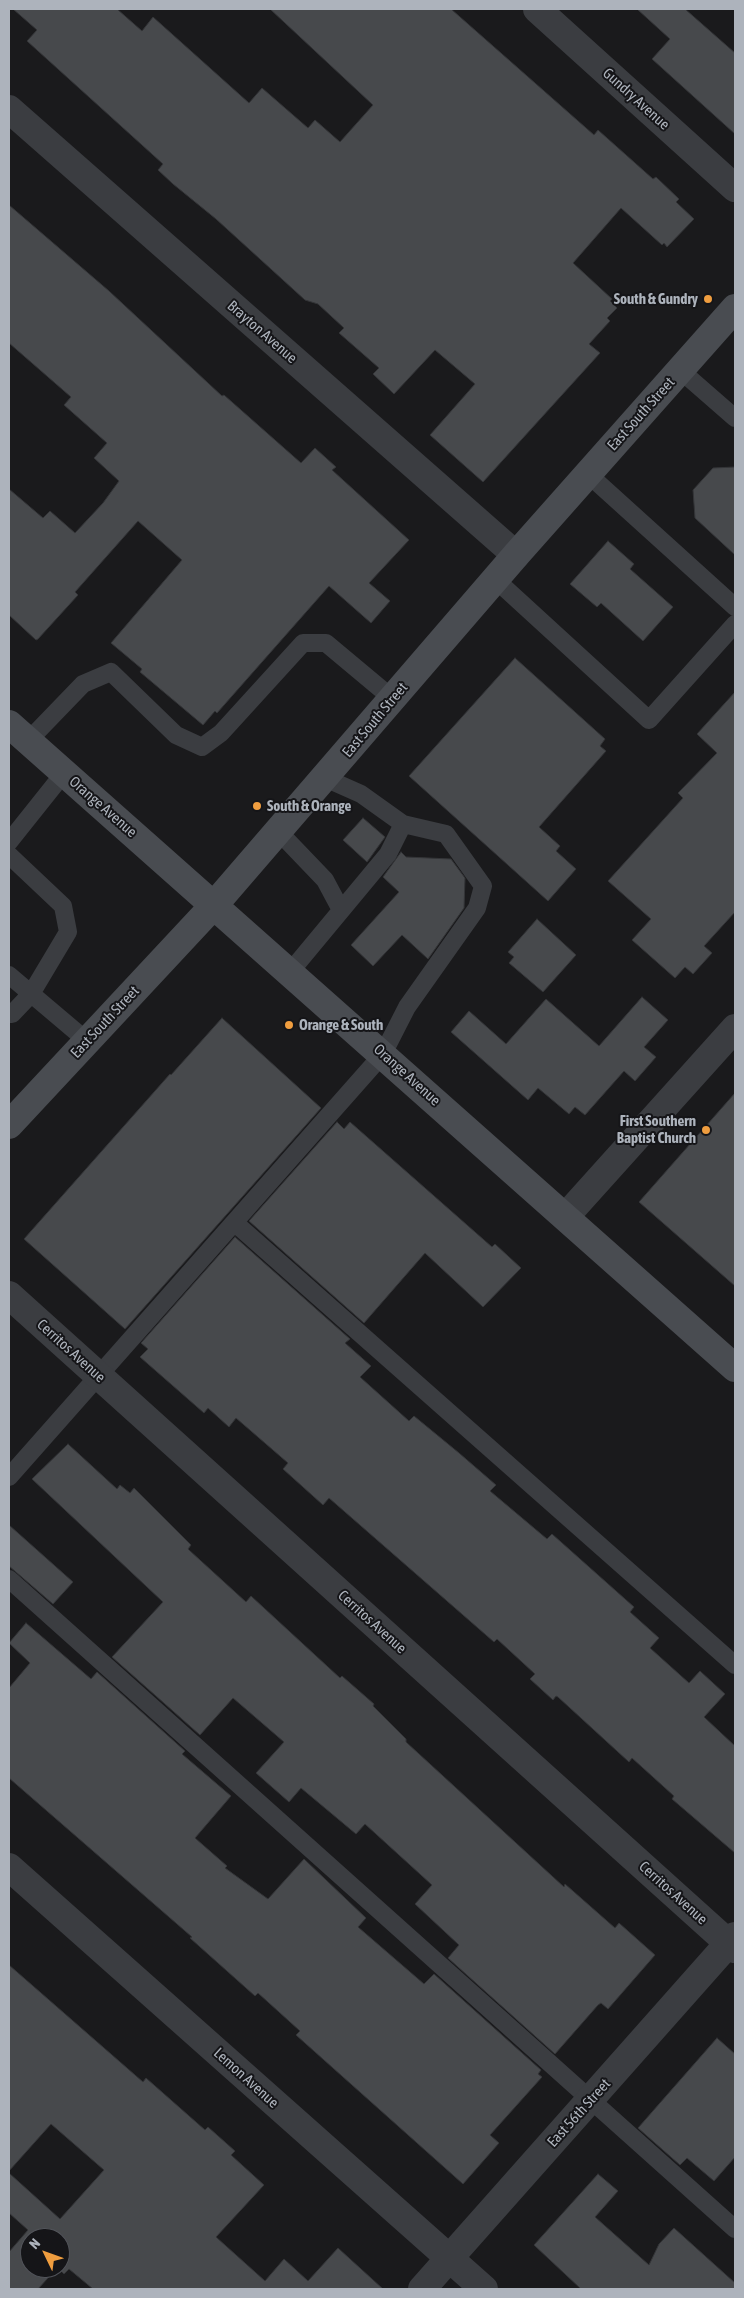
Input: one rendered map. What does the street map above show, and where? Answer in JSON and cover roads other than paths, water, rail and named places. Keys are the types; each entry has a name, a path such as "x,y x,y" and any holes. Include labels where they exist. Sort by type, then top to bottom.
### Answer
{"main road":[{"name":"East South Street","path":"9,1125 215,904 279,832 516,554 735,308"},
{"name":"Orange Avenue","path":"18,733 215,904 735,1368"}],"street":[{"name":"Gundry Avenue","path":"537,9 735,188"},
{"name":"Brayton Avenue","path":"9,109 516,554"},
{"path":"566,1216 735,1028"},
{"name":"Cerritos Avenue","path":"9,1295 733,1943"},
{"name":"Lemon Avenue","path":"9,1866 484,2289"},
{"name":"East 56th Street","path":"422,2289 733,1943"}],"lane":[{"path":"680,370 735,418"},
{"path":"588,474 735,607"},
{"path":"495,579 649,720 735,624"},
{"path":"18,733 83,684 111,672 176,735 202,747 221,733 303,642 326,643 393,699"},
{"path":"9,842 64,773"},
{"path":"9,1477 235,1223 382,1054 407,1007 477,908 483,886 446,834 403,824 361,794 326,778"},
{"path":"290,972 388,854 403,824"},
{"path":"279,832 325,880 341,910"},
{"path":"9,855 63,906 68,932 31,994 12,1014 9,1014"},
{"path":"9,975 87,1041"},
{"path":"235,1223 732,1656"},
{"path":"9,1579 735,2229"}],"place":[{"name":"South & Gundry","path":"708,299"},
{"name":"South & Orange","path":"257,806"},
{"name":"Orange & South","path":"289,1025"},
{"name":"First Southern Baptist Church","path":"706,1130"}]}
